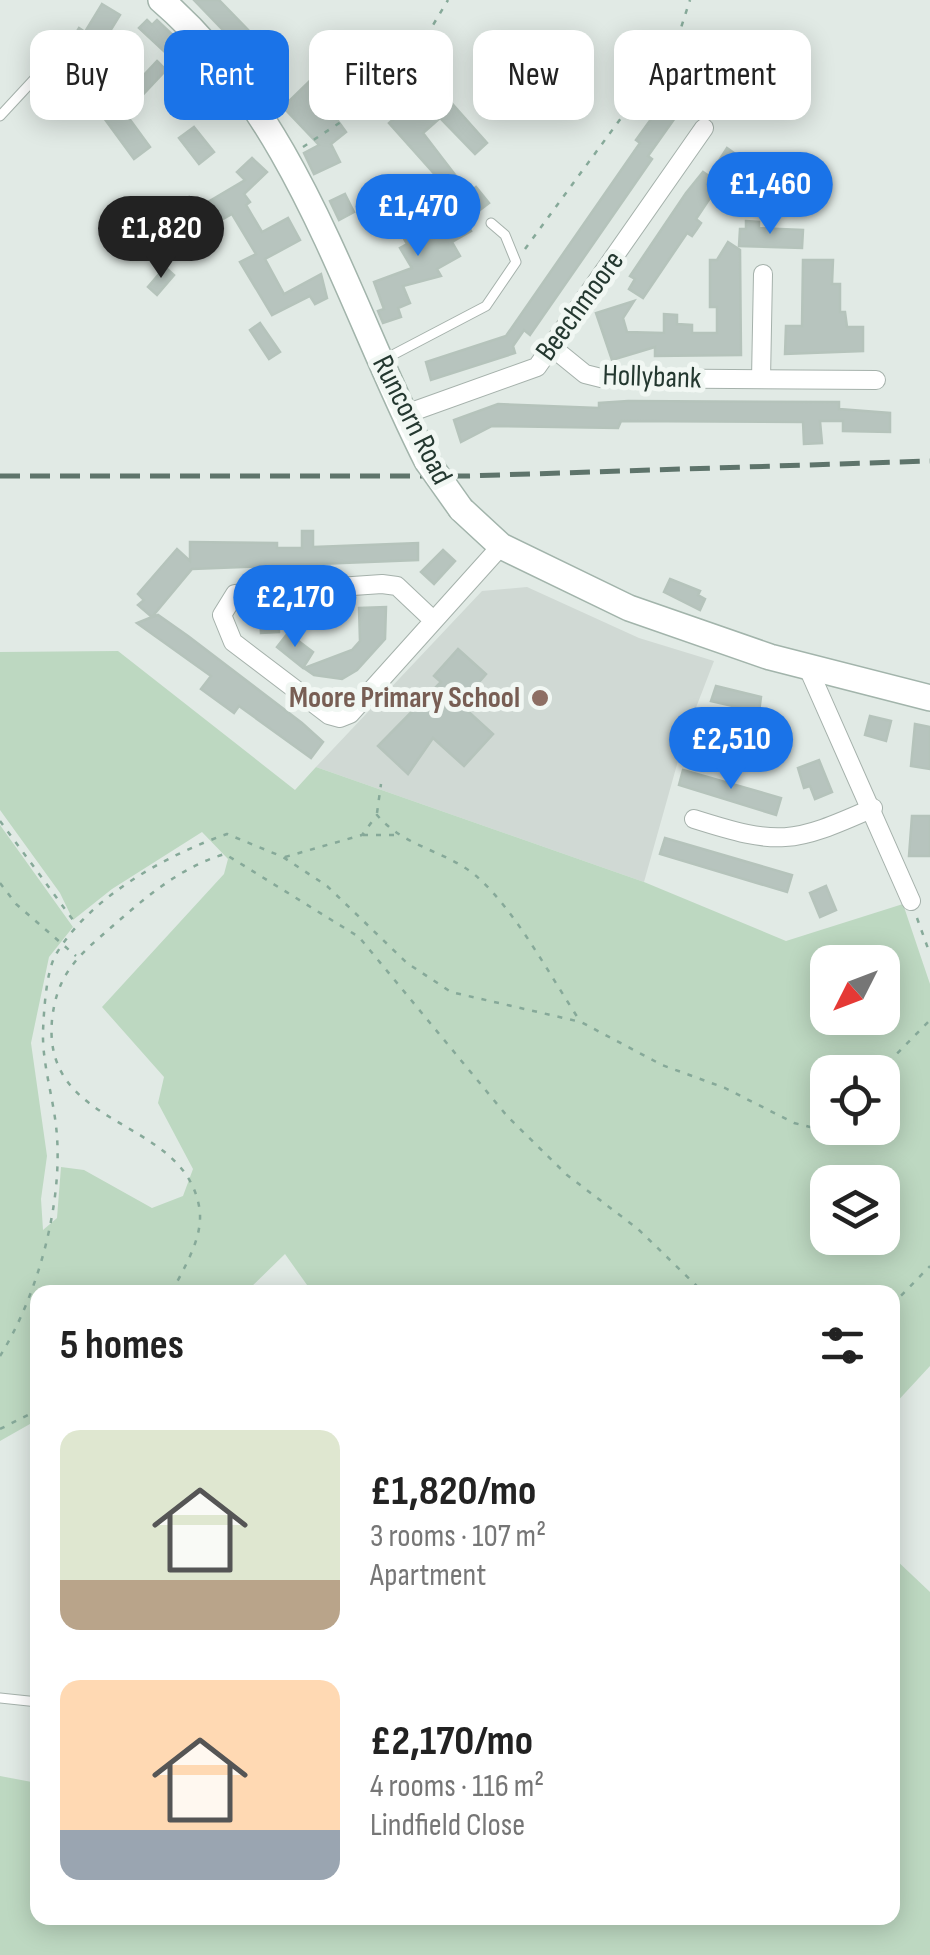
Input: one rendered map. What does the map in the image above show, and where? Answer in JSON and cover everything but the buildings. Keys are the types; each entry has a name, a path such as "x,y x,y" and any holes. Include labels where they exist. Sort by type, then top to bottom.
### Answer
{"street":[{"name":"Runcorn Road","path":"161,0 235,74 286,159 427,461 461,509 500,546 642,614 808,668 930,698"},
{"name":"Beechmoore","path":"404,415 537,367 704,128"},
{"path":"760,380 763,274"},
{"name":"Hollybank","path":"552,348 585,374 601,378 876,380"},
{"path":"433,620 397,586 382,584 235,594 222,615 233,642 329,715 340,718 350,714 500,546"},
{"path":"808,668 911,901"},
{"path":"694,820 756,839 784,840 810,836 873,808"}],"lane":[{"path":"0,116 30,84"},
{"path":"381,361 486,306 516,262 504,235 491,223"},
{"path":"1,1695 30,1700"}],"path":[{"path":"286,159 383,94 412,60 448,0"},
{"path":"516,262 676,42 690,0"},
{"path":"362,835 377,815 381,784"},
{"path":"377,815 394,836"},
{"path":"0,821 76,925"},
{"path":"35,1285 48,1234 58,1141 43,1033 53,960 76,925 166,862 227,834 284,857 326,886 427,979 451,992 580,1022 662,1065 726,1088 794,1123 810,1127"},
{"path":"284,857 362,835 394,836 474,875 497,900 580,1022"},
{"path":"175,1285 196,1240 199,1206 180,1170 161,1150 94,1109 64,1081 50,1038 59,982 78,956 145,899 202,861 225,854 359,937 507,1116 567,1175 638,1228 696,1285"},
{"path":"0,882 16,904 78,956"},
{"path":"911,901 930,954"},
{"path":"896,1055 930,1020"},
{"path":"900,1297 930,1266"},
{"path":"0,1356 30,1295"},
{"path":"0,1428 30,1414"}],"shaded area":[{"name":"Moore Primary School","path":"527,587 639,638 714,661 685,736 644,882 316,767 482,591"}],"green space":[{"path":"118,651 295,790 316,767 644,882 786,941 903,904 930,984 930,1366 900,1398 900,1285 307,1285 285,1254 253,1285 30,1285 30,1424 0,1441 0,825 73,927 49,957 31,1043 47,1156 41,1199 43,1230 57,1218 61,1167 84,1170 152,1208 183,1196 193,1169 158,1103 164,1077 102,1007 224,874 228,859 202,832 112,889 73,920 60,893 0,810 0,652"},
{"path":"900,1564 930,1592 930,1955 0,1955 0,1776 30,1782 30,1925 900,1925"}],"railway":[{"path":"0,476 467,476 930,461"}],"place":[{"name":"Moore Primary School","path":"540,698"}]}
